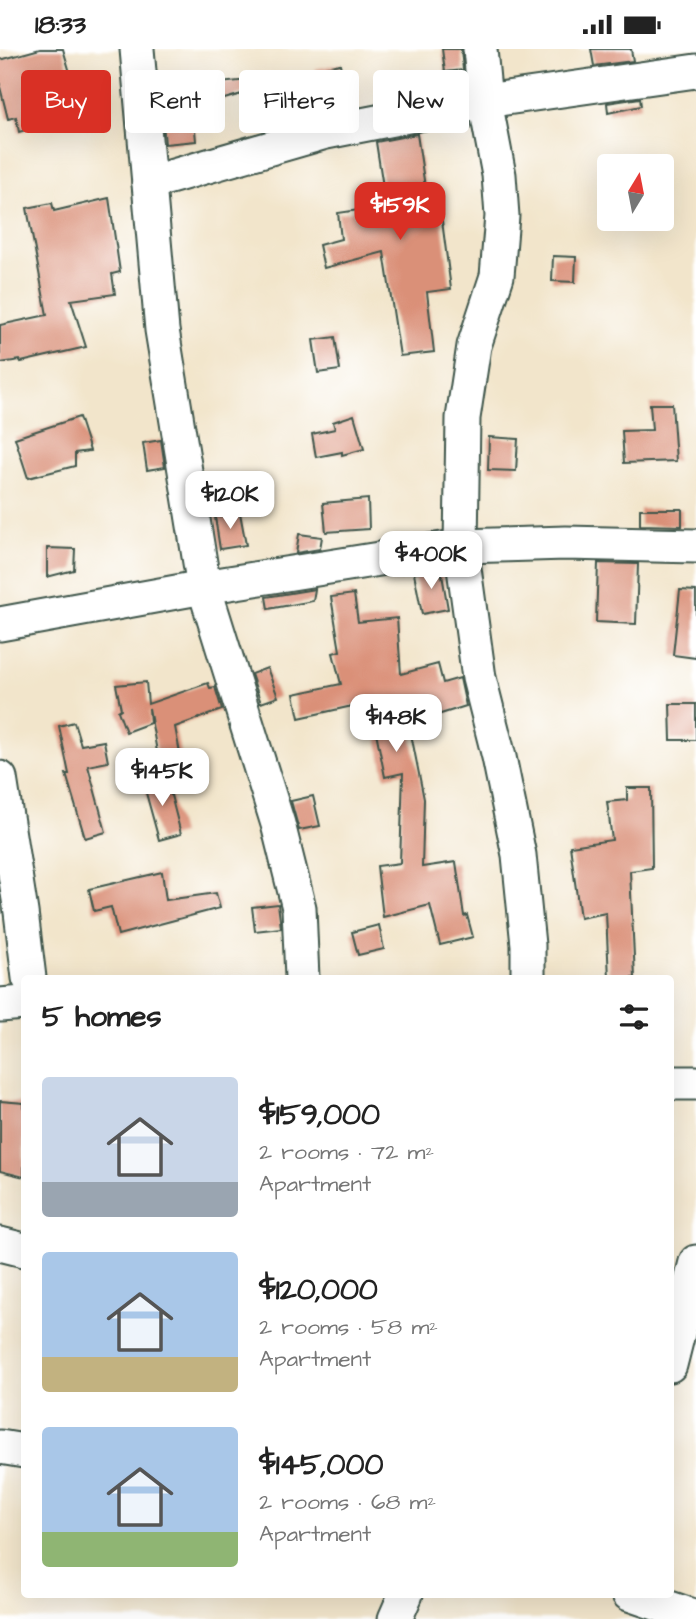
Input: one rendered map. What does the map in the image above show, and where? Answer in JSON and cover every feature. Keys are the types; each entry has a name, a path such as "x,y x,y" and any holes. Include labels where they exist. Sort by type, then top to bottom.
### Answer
{"street":[{"path":"137,49 162,330 204,587 278,824 299,908 302,975"},
{"path":"480,49 485,101 499,175 502,216 497,275 474,346 463,418 461,546 479,678 519,855 528,946 528,975"},
{"path":"149,184 326,132 485,101 696,71"},
{"path":"0,624 204,587 461,546 566,543 696,546"},
{"path":"0,778 29,975"},
{"path":"0,1005 21,1003"},
{"path":"674,1083 696,1083"},
{"path":"0,1244 21,1249"},
{"path":"674,1349 696,1262"},
{"path":"0,1447 21,1450"},
{"path":"395,1619 404,1598"},
{"path":"641,1598 696,1616"}],"building":[{"path":"40,49 63,49 69,70 21,70 19,132 16,117 8,119 0,87 0,60"},
{"path":"442,49 461,49 463,70 445,70"},
{"path":"591,49 631,49 633,61 594,66"},
{"path":"340,64 341,70 315,70"},
{"path":"239,81 239,95 225,99 225,82"},
{"path":"640,98 641,106 608,113 607,103"},
{"path":"164,133 195,133 196,141 165,144"},
{"path":"417,134 427,200 439,198 451,289 427,292 434,352 400,356 384,252 324,268 319,245 341,239 338,213 386,206 376,142"},
{"path":"109,198 120,272 112,274 115,294 71,300 86,347 21,362 0,363 0,325 47,315 27,208 52,203 54,211"},
{"path":"553,256 576,257 575,282 552,281"},
{"path":"335,337 340,370 318,373 313,340"},
{"path":"650,404 672,404 676,461 624,463 622,431 652,430"},
{"path":"354,415 364,449 342,455 342,452 316,457 312,434 335,429 333,422"},
{"path":"79,417 90,451 75,453 75,466 28,478 15,438"},
{"path":"489,437 518,439 516,471 488,470"},
{"path":"161,440 165,467 147,470 143,443"},
{"path":"368,499 369,529 326,532 323,503"},
{"path":"640,509 682,509 682,526 640,525"},
{"path":"240,513 246,545 220,549 215,517"},
{"path":"299,534 322,537 320,549 296,553"},
{"path":"47,548 75,549 74,570 47,577"},
{"path":"598,563 638,564 636,624 596,622"},
{"path":"441,569 448,609 422,614 414,573"},
{"path":"315,589 313,601 268,609 266,597"},
{"path":"680,590 696,591 696,658 673,655"},
{"path":"354,594 358,622 397,618 401,674 438,664 443,683 460,678 466,706 409,724 424,799 422,867 456,862 464,916 467,915 473,937 440,945 430,905 383,917 377,866 400,863 403,773 385,777 370,702 299,718 294,694 341,684 333,653 340,651 331,597"},
{"path":"267,668 278,697 261,703 251,674"},
{"path":"146,682 148,704 208,683 210,688 215,687 222,710 175,727 180,753 158,757 149,708 150,723 126,732 118,711 121,709 116,685"},
{"path":"670,704 696,704 696,740 671,740"},
{"path":"74,722 81,745 104,741 108,762 88,766 106,832 85,838 66,774 69,774 59,726"},
{"path":"166,776 181,834 159,840 143,782"},
{"path":"627,788 651,788 652,868 630,871 635,975 609,975 606,913 580,918 570,846 612,840 607,802 627,800"},
{"path":"313,796 320,826 299,830 291,801"},
{"path":"162,872 166,900 216,893 220,908 118,935 111,907 94,911 89,889"},
{"path":"278,904 281,928 255,931 252,907"},
{"path":"379,925 384,949 358,955 352,932"},
{"path":"0,1101 21,1103 21,1176 0,1171"}]}
